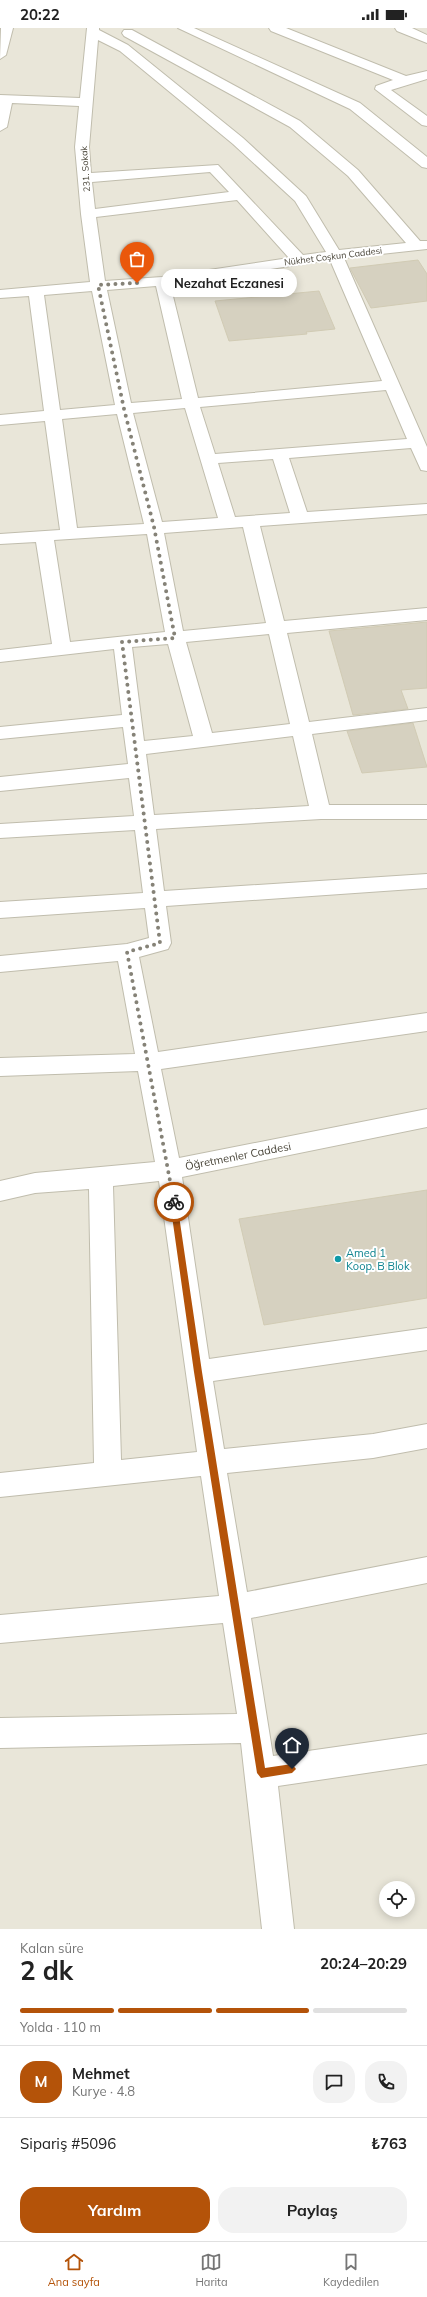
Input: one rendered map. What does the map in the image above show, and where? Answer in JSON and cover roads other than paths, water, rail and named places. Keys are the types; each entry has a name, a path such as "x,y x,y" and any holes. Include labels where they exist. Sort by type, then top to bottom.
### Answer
{"street":[{"path":"0,56 7,28"},
{"path":"93,30 128,33 150,28"},
{"path":"184,28 355,106 427,164"},
{"path":"275,28 405,80"},
{"path":"401,28 427,39"},
{"path":"93,30 124,48 238,141 302,199 336,254 427,466"},
{"name":"231. Sokak","path":"93,30 82,147 88,214 98,285 124,409 154,527 175,638 204,740"},
{"path":"128,33 295,124 353,174 421,246"},
{"path":"427,75 405,80 381,89 427,122"},
{"path":"0,127 3,99 86,102"},
{"path":"85,178 213,168 240,195 299,260"},
{"path":"88,214 240,195"},
{"name":"Nükhet Coşkun Caddesi","path":"0,294 162,281 336,254 421,246"},
{"path":"162,281 191,403 228,522"},
{"path":"36,292 69,533"},
{"path":"0,420 392,385"},
{"path":"209,459 417,443"},
{"path":"279,453 300,517"},
{"path":"0,539 250,520 427,509"},
{"path":"250,520 277,628 299,729 321,812"},
{"path":"44,535 62,649"},
{"path":"0,656 122,642 427,614"},
{"path":"0,964 127,952 160,943 122,642"},
{"path":"136,749 427,714"},
{"path":"0,733 132,720"},
{"path":"0,784 138,770"},
{"path":"0,830 321,812 427,812"},
{"path":"0,910 427,881"},
{"path":"127,952 169,1170 198,1372 261,1773 278,1929"},
{"path":"0,1067 147,1062 427,1022"},
{"name":"Öğretmenler Caddesi","path":"0,1191 35,1183 101,1178 169,1170 427,1118"},
{"path":"101,1178 108,1474"},
{"path":"198,1372 427,1340"},
{"path":"0,1485 373,1446 427,1436"},
{"path":"0,1630 235,1608 427,1570"},
{"path":"0,1733 254,1728"},
{"path":"261,1773 427,1749"}],"place":[{"name":"Nezahat Eczanesi","path":"137,283"},
{"name":"Amed 1 Koop. B Blok","path":"338,1259"}]}
